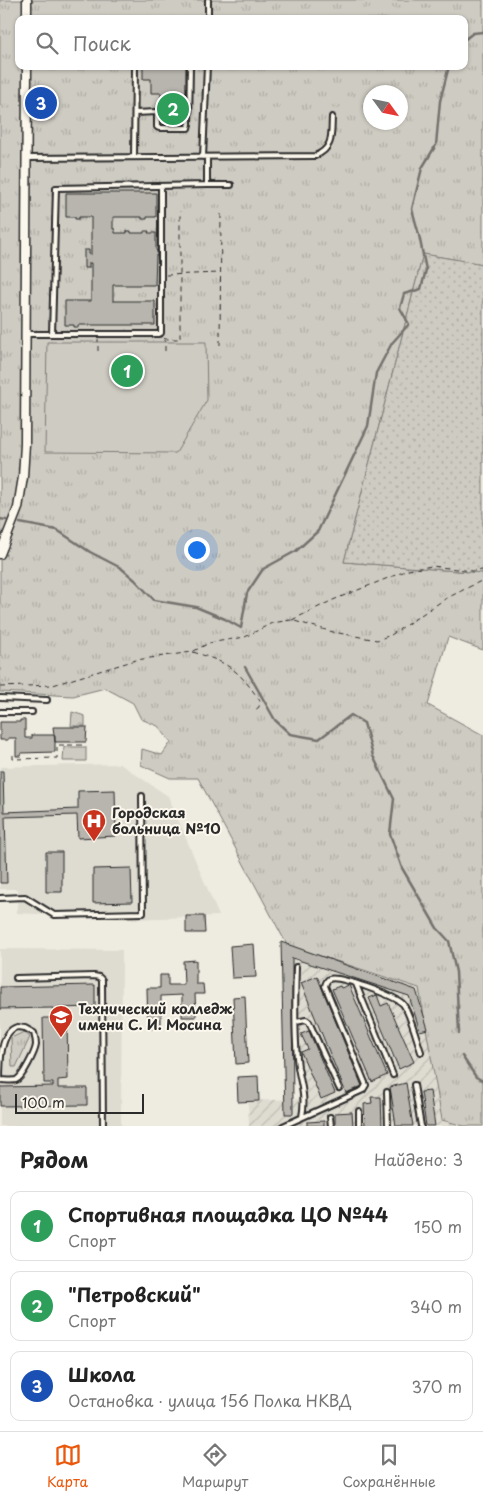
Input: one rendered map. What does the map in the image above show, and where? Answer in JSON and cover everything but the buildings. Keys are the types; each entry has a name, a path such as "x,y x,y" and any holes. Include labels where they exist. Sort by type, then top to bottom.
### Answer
{"street":[{"path":"27,0 27,15"},
{"path":"0,554 18,508 23,477 25,444 27,70"}],"lane":[{"path":"208,0 208,15"},
{"path":"134,157 135,70"},
{"path":"135,113 157,112 157,127 159,128 188,128 190,124 190,70"},
{"path":"206,70 206,185"},
{"path":"26,158 315,156 324,152 329,146 332,117"},
{"path":"52,334 56,188 231,185"},
{"path":"26,334 160,333 162,275 161,186"},
{"path":"0,698 47,700"},
{"path":"0,712 32,712"},
{"path":"0,898 25,897 54,914 143,913 142,796"},
{"path":"296,966 298,1068 305,1104 302,1117"},
{"path":"16,978 94,976 102,980 103,1126"},
{"path":"283,1126 363,1090 366,1085 325,986 329,980 336,978 371,988 396,999 405,1008 421,1052"},
{"path":"356,984 393,1075"},
{"path":"296,1022 306,1020 309,1022 340,1088"},
{"path":"17,1027 32,1031 35,1035 35,1048 20,1077 15,1080 0,1080 1,1041 4,1035 10,1029 17,1027"},
{"path":"414,1085 421,1126"},
{"path":"387,1092 388,1126"},
{"path":"359,1111 359,1126"},
{"path":"330,1117 331,1126"}],"path":[{"path":"165,339 180,339 180,210"},
{"path":"220,345 221,212"},
{"path":"162,275 220,273"},
{"path":"160,333 165,339 165,351"},
{"path":"98,334 98,351"},
{"path":"0,688 53,686 136,660 192,652 209,643 245,637 272,623 291,620 333,600 408,570 432,566 483,570"},
{"path":"291,620 334,632 377,640 391,636 445,599 483,580"},
{"path":"192,652 231,667 246,681 260,701 259,707 255,710"},
{"path":"13,755 14,759 57,758 57,745 86,745"}],"shaded area":[{"name":"Городская больница №10","path":"120,764 168,796 219,916 131,919 17,913 18,889 0,889 0,767"},
{"path":"287,945 419,988 442,1119 464,1126 249,1126 248,1101 299,1099"},
{"name":"Технический колледж имени С. И. Мосина","path":"0,949 122,950 121,1126 0,1126"}],"green space":[{"path":"0,0 483,0 483,264 423,254 344,562 483,573 483,650 448,637 428,705 483,735 483,1126 464,1126 442,1120 419,988 287,945 198,778 170,778 141,765 142,749 162,755 171,742 158,726 141,719 133,703 105,688 73,696 0,692"},
{"path":"423,254 483,264 483,573 344,562"},
{"path":"47,342 206,342 207,400 176,453 45,452"},
{"path":"72,712 85,716 85,726 71,726"},
{"path":"64,747 86,747 86,761 63,761"},
{"path":"24,1032 30,1037 16,1067 12,1067 11,1038"}],"waterway":[{"path":"468,37 473,33 483,32"},
{"path":"20,523 57,530 90,552 121,568 154,600 196,607 241,628 247,593 263,569 296,551 318,531 368,426 376,373 392,343 409,324 400,308 404,294 421,289 426,270 412,209 422,168 436,145 440,101 448,70"},
{"path":"0,519 6,520"},
{"path":"245,667 275,720 290,734 319,739 351,715 364,723 373,756 394,799 390,834 402,868 437,928 449,941 456,972 459,1033"},
{"path":"462,1056 476,1077 483,1081"}],"place":[{"name":"Школа","path":"41,103"},
{"name":"\"Петровский\"","path":"173,109"},
{"name":"Спортивная площадка ЦО №44","path":"127,371"},
{"name":"Городская больница №10","path":"94,842"},
{"name":"Технический колледж имени С. И. Мосина","path":"61,1038"}]}
